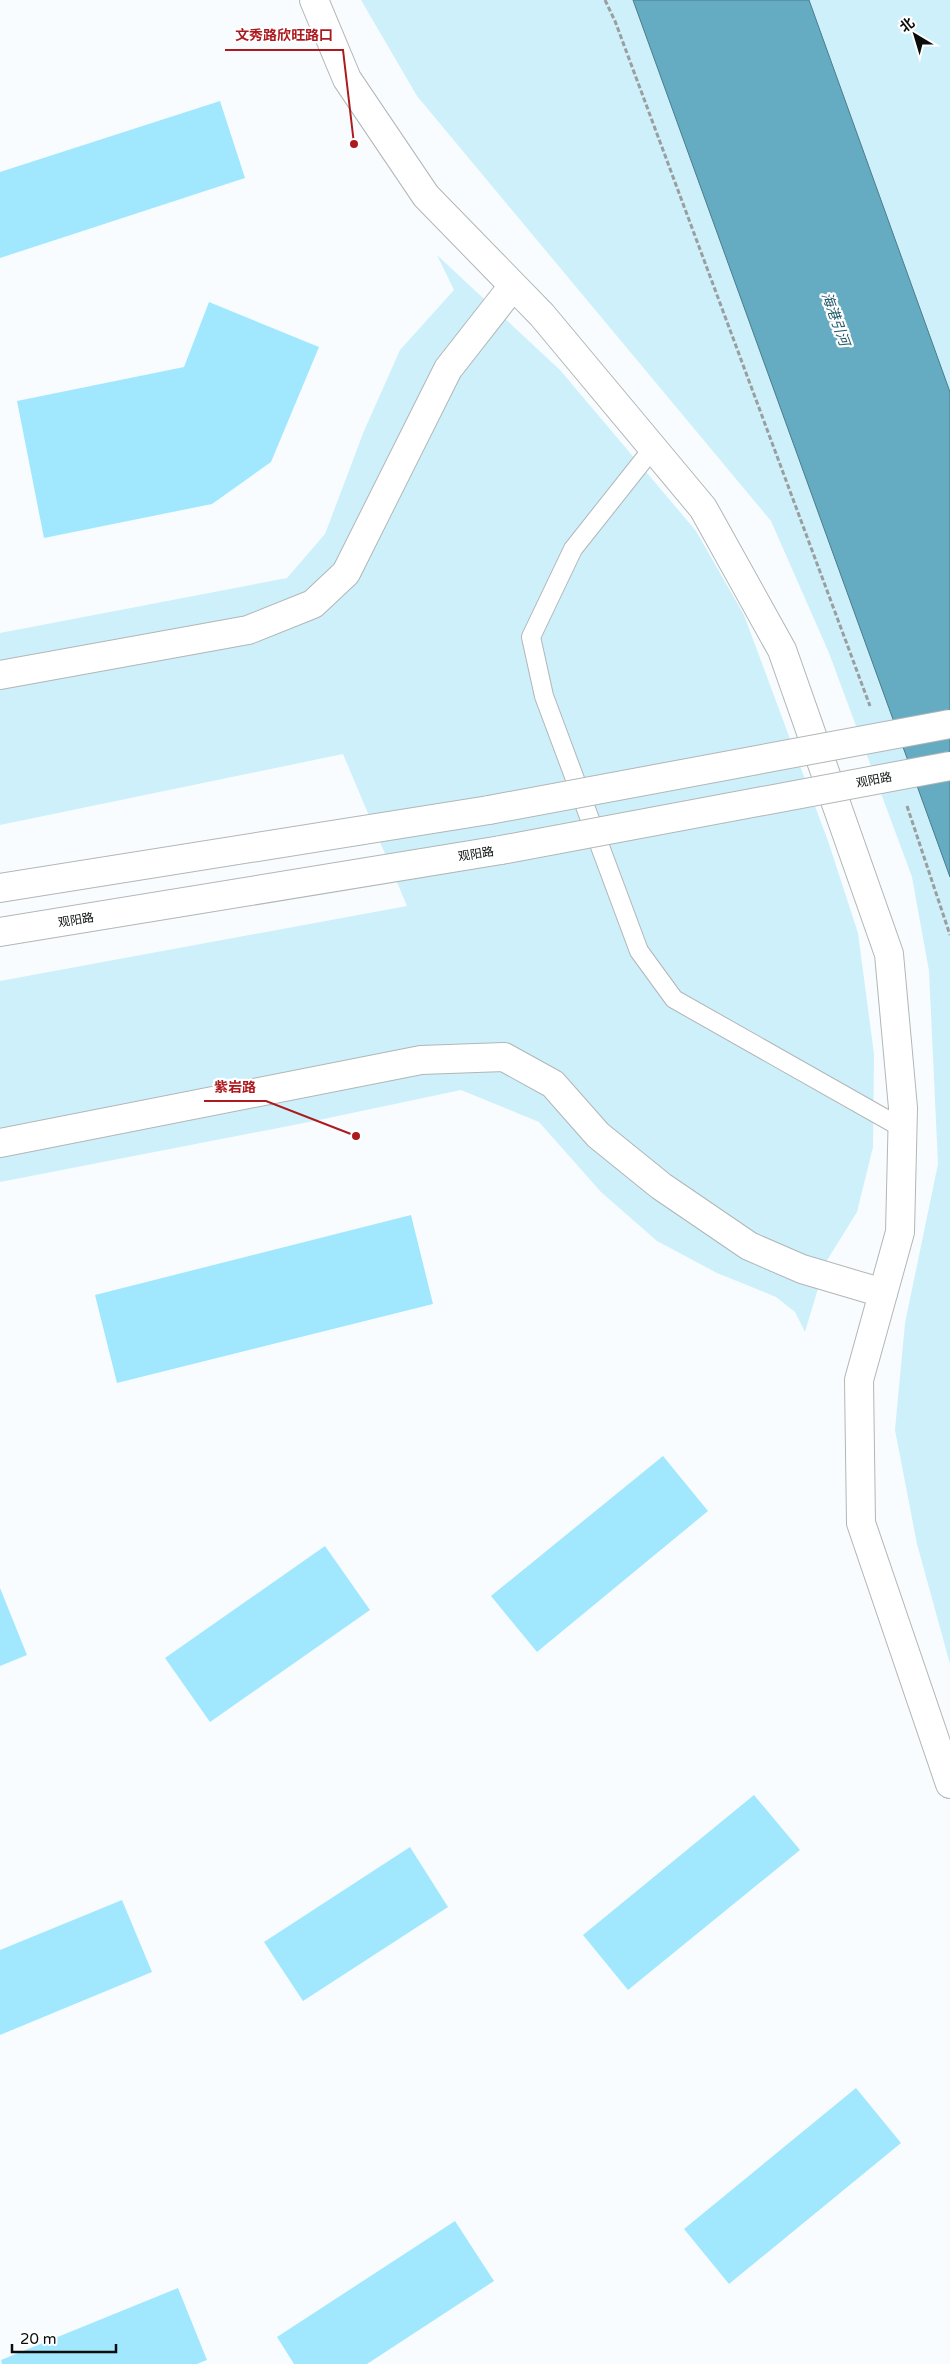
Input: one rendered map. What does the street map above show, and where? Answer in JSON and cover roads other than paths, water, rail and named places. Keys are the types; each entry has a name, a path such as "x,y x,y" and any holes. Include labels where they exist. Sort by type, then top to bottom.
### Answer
{"street":[{"path":"314,0 348,79 426,196 542,315 703,508 782,650 889,954 902,1108 900,1232 859,1380 861,1523 950,1784"},
{"path":"0,675 248,630 313,604 346,573 448,369 514,286"},
{"path":"0,888 489,810 950,724"},
{"name":"观阳路","path":"0,932 502,850 950,766"},
{"path":"0,1143 421,1060 504,1057 552,1084 598,1135 661,1186 749,1246 802,1270 883,1292"}],"lane":[{"path":"653,448 573,549 532,637 544,696 639,951 674,999 902,1128"}],"water":[{"name":"海港引河","path":"633,0 809,0 950,392 950,877"}],"place":[{"name":"文秀路欣旺路口","path":"354,144"},
{"name":"紫岩路","path":"356,1136"}]}
